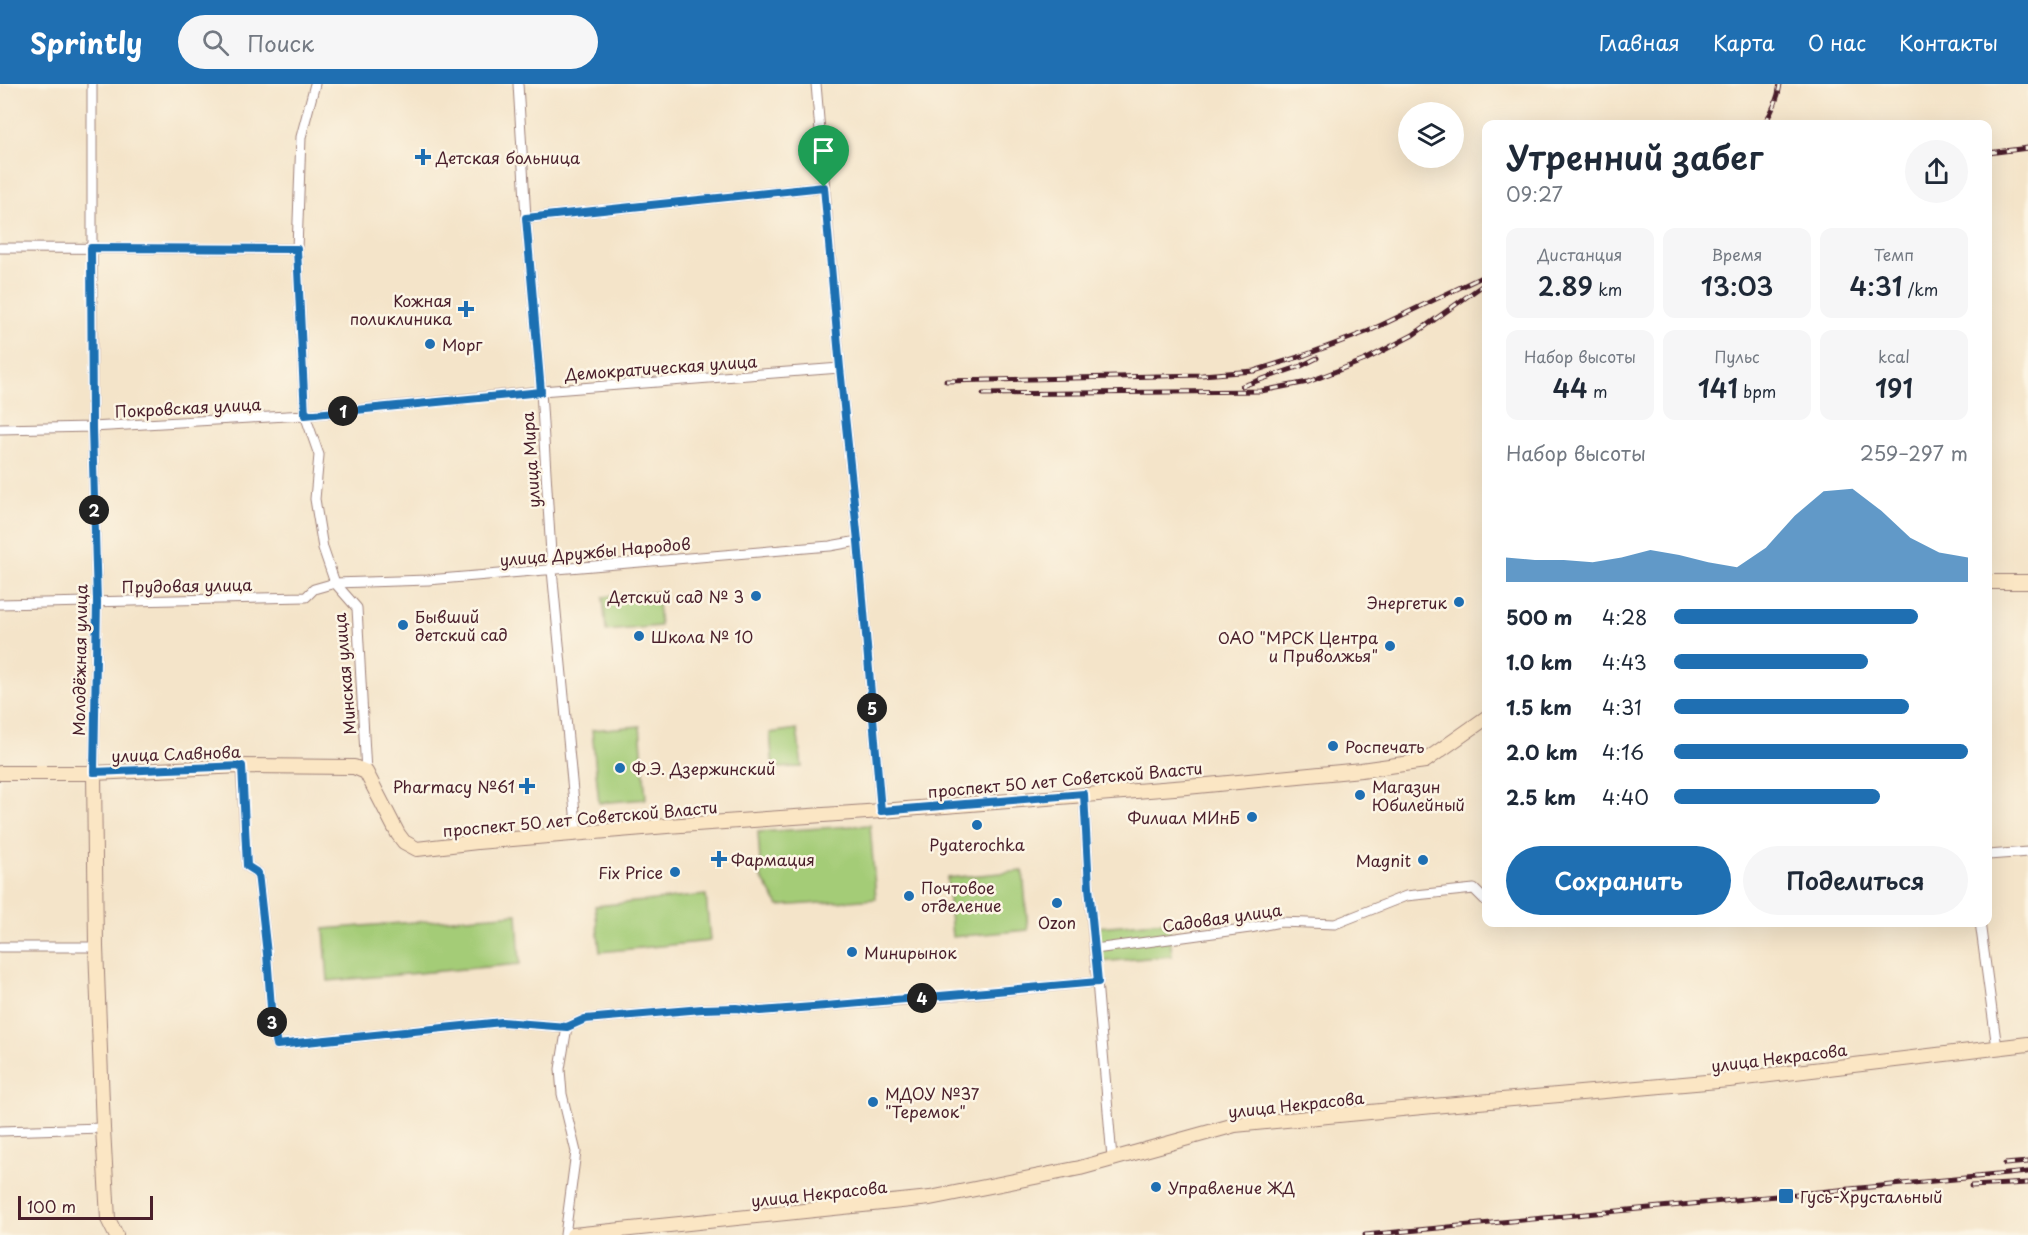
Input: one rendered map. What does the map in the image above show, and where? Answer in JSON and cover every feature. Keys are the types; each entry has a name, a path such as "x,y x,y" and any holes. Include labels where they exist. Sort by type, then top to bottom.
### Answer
{"main road":[{"path":"1992,582 2028,582"},
{"name":"проспект 50 лет Советской Власти","path":"360,769 398,834 404,842 417,849 679,825 1187,787 1361,770 1425,761 1482,721"},
{"name":"улица Славнова","path":"0,772 94,772 242,766 360,769"},
{"name":"Молодёжная улица","path":"94,772 96,947 103,1128 108,1219 116,1235"},
{"name":"улица Некрасова","path":"573,1235 930,1198 1080,1167 1235,1125 1729,1080 2028,1044"}],"street":[{"name":"Молодёжная улица","path":"92,84 92,428 97,602 94,772"},
{"name":"Минская улица","path":"315,84 301,137 297,249 305,415 319,455 315,499 322,548 335,583 357,608 360,769"},
{"name":"улица Мира","path":"518,84 552,570 577,834"},
{"path":"816,84 881,811"},
{"path":"526,218 824,187"},
{"path":"0,248 297,249"},
{"name":"Демократическая улица","path":"305,415 541,392 840,368"},
{"name":"Покровская улица","path":"0,429 92,428 305,415"},
{"name":"улица Дружбы Народов","path":"335,583 428,580 830,546 858,541"},
{"name":"Прудовая улица","path":"0,604 306,597 314,589 335,583"},
{"path":"242,766 247,866 258,873 272,1021 277,1045 502,1022 567,1027 585,1019 702,1009 736,1008 760,1011 1098,982"},
{"path":"1084,794 1112,1158"},
{"path":"1992,855 2028,852"},
{"name":"Садовая улица","path":"1095,949 1280,922 1335,924 1406,896 1474,889 1482,897"},
{"path":"1981,927 1996,1048"},
{"path":"0,948 96,947"},
{"path":"565,1235 576,1152 562,1094 560,1069 567,1027"},
{"path":"0,1131 103,1128"}],"green space":[{"path":"657,592 660,626 606,631 603,597"},
{"path":"640,726 646,799 599,803 592,730"},
{"path":"797,729 802,767 773,768 770,733"},
{"path":"870,825 876,899 779,906 761,877 758,832"},
{"path":"1023,871 1028,930 952,937 947,878"},
{"path":"706,895 710,941 600,952 595,906"},
{"path":"517,914 520,964 328,981 324,929"},
{"path":"1169,921 1172,956 1100,962 1097,927"}],"railway":[{"path":"1766,120 1775,105 1780,84"},
{"path":"1992,152 2028,148"},
{"path":"946,381 1202,375 1254,371 1369,331 1482,277"},
{"path":"983,394 1261,391 1308,382 1365,360 1413,335 1482,286"},
{"path":"1242,386 1301,366 1317,358"},
{"path":"2005,1164 2028,1162"},
{"path":"1365,1235 2028,1172"},
{"path":"1971,1186 2028,1183"}],"place":[{"name":"Детская больница","path":"423,157"},
{"name":"Кожная поликлиника","path":"466,309"},
{"name":"Морг","path":"430,344"},
{"name":"Детский сад № 3","path":"756,596"},
{"name":"Энергетик","path":"1459,602"},
{"name":"Бывший детский сад","path":"403,625"},
{"name":"Школа № 10","path":"639,636"},
{"name":"ОАО \"МРСК Центра и Приволжья\"","path":"1390,646"},
{"name":"Роспечать","path":"1333,746"},
{"name":"Ф.Э. Дзержинский","path":"620,768"},
{"name":"Pharmacy №61","path":"527,786"},
{"name":"Магазин Юбилейный","path":"1360,795"},
{"name":"Филиал МИнБ","path":"1252,817"},
{"name":"Pyaterochka","path":"977,825"},
{"name":"Фармация","path":"719,859"},
{"name":"Magnit","path":"1423,860"},
{"name":"Fix Price","path":"675,872"},
{"name":"Почтовое отделение","path":"909,896"},
{"name":"Ozon","path":"1057,903"},
{"name":"Минирынок","path":"852,952"},
{"name":"МДОУ №37 \"Теремок\"","path":"873,1102"},
{"name":"Управление ЖД","path":"1156,1187"},
{"name":"Гусь-Хрустальный","path":"1786,1196"}],"route":[{"path":"824,187 881,811 1084,794 1089,887 1098,982 760,1011 736,1008 702,1009 585,1019 567,1027 502,1022 277,1045 272,1021 258,873 247,866 242,766 94,772 97,602 92,428 91,248 297,249 305,415 541,392 526,218 824,187"}]}
